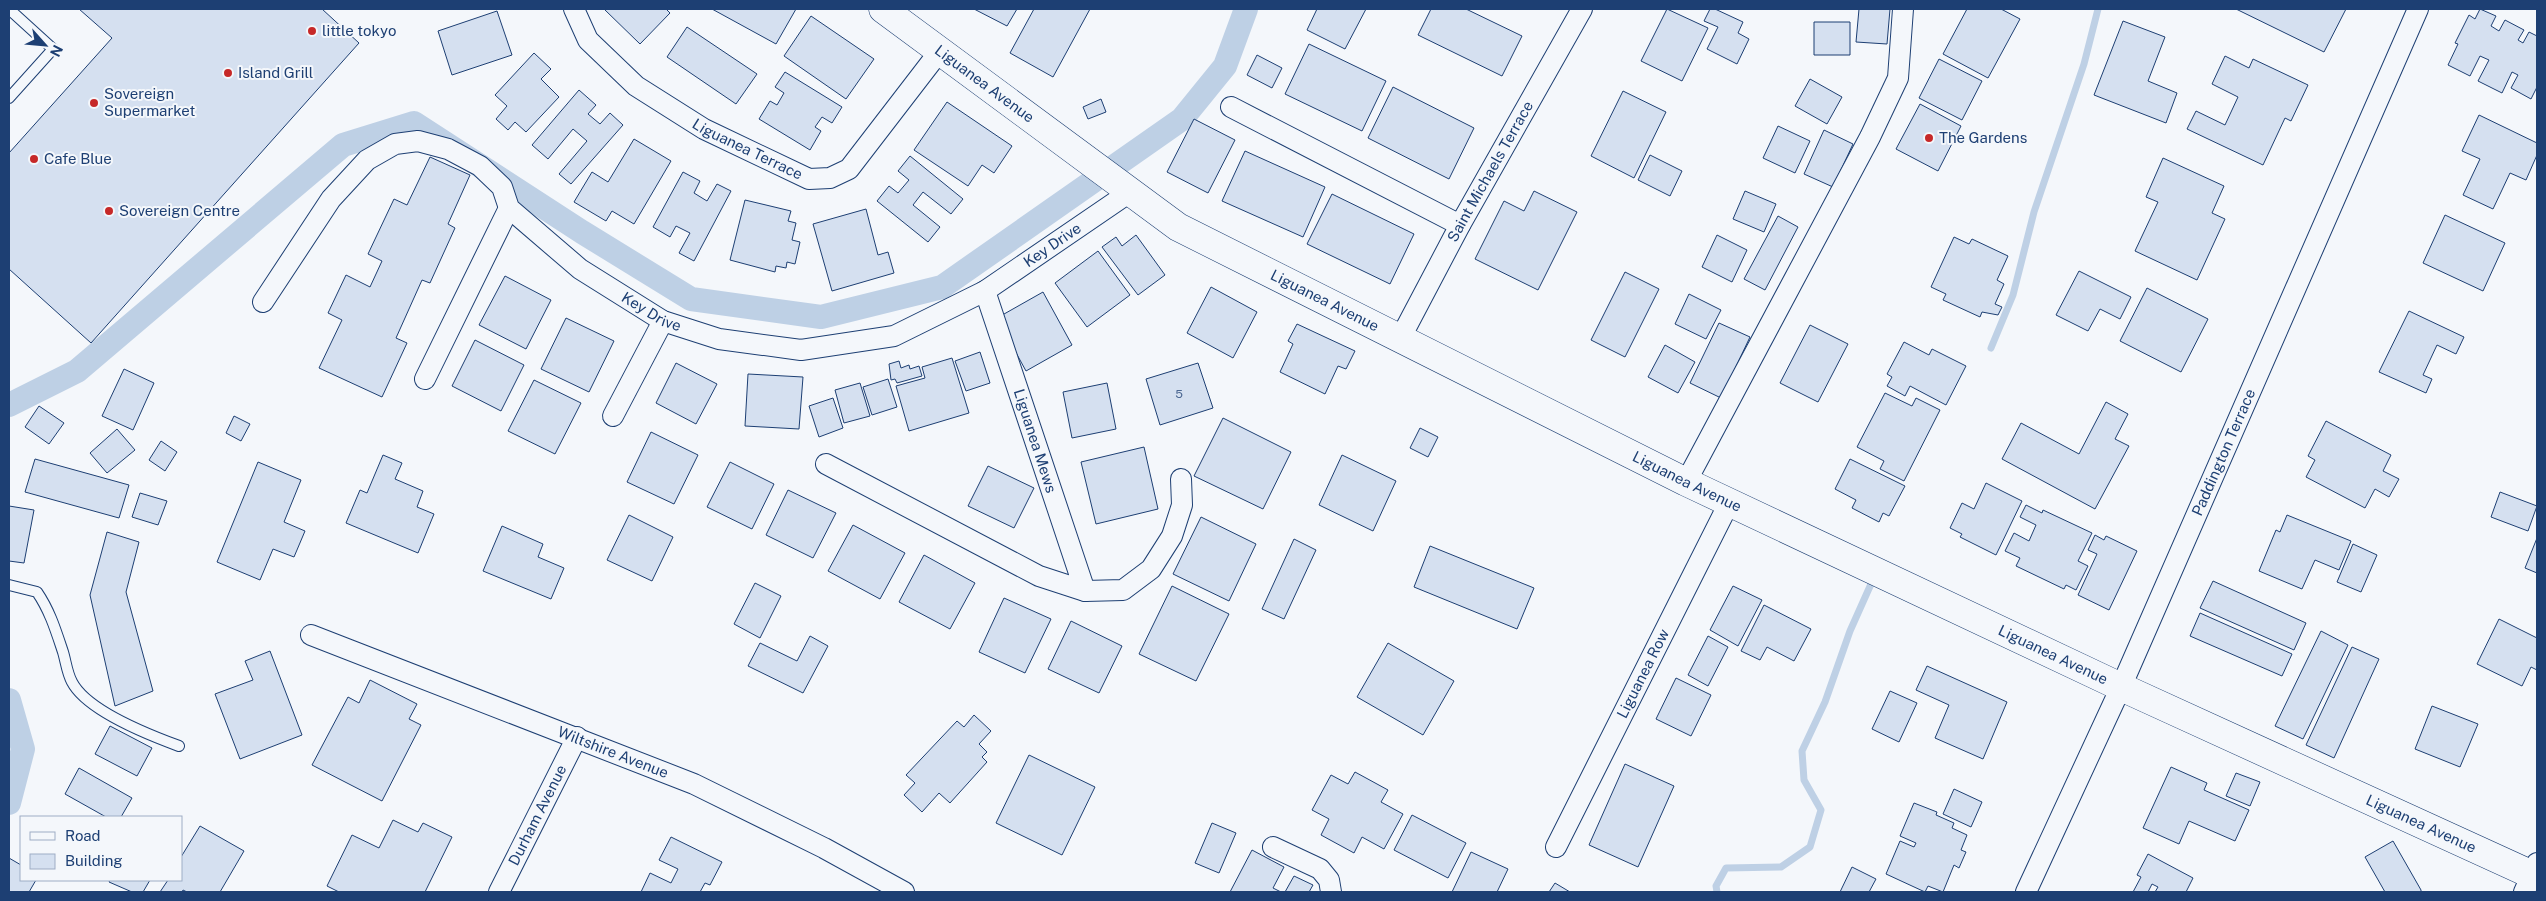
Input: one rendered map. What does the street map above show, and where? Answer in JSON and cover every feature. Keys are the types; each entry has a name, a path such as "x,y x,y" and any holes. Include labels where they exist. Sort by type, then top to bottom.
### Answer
{"main road":[{"name":"Liguanea Avenue","path":"898,13 939,52 1178,227 1401,337 1686,482 2533,877"}],"street":[{"name":"Liguanea Terrace","path":"574,9 588,40 636,86 704,129 809,179 830,178 849,170 939,52"},
{"name":"Saint Michaels Terrace","path":"1401,337 1460,225 1582,9"},
{"path":"1686,482 1870,138 1898,78 1903,9"},
{"name":"Paddington Terrace","path":"2026,892 2121,686 2418,9"},
{"path":"1231,106 1460,225"},
{"name":"Key Drive","path":"263,302 331,199 367,160 395,144 418,141 448,150 480,166 502,187 509,208 580,269 663,322 719,339 801,350 894,336 986,291 1126,190"},
{"path":"425,379 509,208"},
{"name":"Liguanea Mews","path":"986,291 1085,591"},
{"path":"613,416 663,322"},
{"path":"826,464 1040,576 1085,591 1123,590 1151,569 1172,536 1182,505 1181,479"},
{"name":"Liguanea Row","path":"1556,847 1730,501"},
{"name":"Wiltshire Avenue","path":"311,635 694,784 824,848 904,892"},
{"name":"Durham Avenue","path":"499,892 577,737"},
{"path":"1273,847 1320,869 1330,880 1331,892"}],"lane":[{"path":"9,9 54,49 9,98"},
{"path":"9,585 37,592 41,598 48,609 71,680 80,695 95,706 146,734 179,746"}],"building":[{"name":"Sovereign Centre","path":"79,9 322,9 359,43 91,343 9,269 9,153 112,38"},
{"path":"604,9 666,9 670,13 640,44"},
{"path":"712,9 796,9 776,44"},
{"path":"974,9 1017,9 1007,26"},
{"path":"1034,9 1090,9 1053,77 1010,53"},
{"path":"1317,9 1366,9 1345,49 1307,30"},
{"path":"1431,9 1466,9 1522,36 1502,76 1418,35"},
{"path":"1667,9 1708,28 1682,81 1641,61"},
{"path":"1710,9 1715,9 1743,22 1738,33 1749,39 1737,64 1707,49 1718,27 1704,21"},
{"path":"1859,9 1890,9 1887,44 1856,42"},
{"path":"1967,9 2001,9 2020,19 1988,78 1943,54"},
{"path":"2236,9 2346,9 2324,52"},
{"path":"2480,9 2496,16 2491,26 2499,31 2505,20 2524,30 2518,40 2523,43 2529,32 2537,36 2537,87 2531,99 2511,88 2518,75 2512,72 2502,93 2478,81 2489,60 2480,56 2470,76 2448,65 2458,44 2455,43 2469,15 2475,19"},
{"path":"497,11 512,55 452,75 438,31"},
{"path":"811,16 874,59 846,99 784,56"},
{"path":"2123,21 2165,37 2148,81 2177,93 2166,123 2094,95"},
{"path":"1814,22 1850,22 1850,55 1814,55"},
{"path":"687,27 757,74 736,104 667,57"},
{"path":"1309,44 1386,81 1362,131 1285,94"},
{"path":"534,53 551,69 541,79 559,97 526,132 515,122 508,130 496,119 507,106 495,95"},
{"path":"1257,55 1282,68 1272,88 1247,75"},
{"path":"2225,56 2249,68 2253,59 2308,85 2291,121 2285,118 2263,165 2187,129 2196,111 2225,125 2238,97 2212,84"},
{"path":"1939,59 1982,81 1962,120 1919,98"},
{"path":"785,72 842,107 832,123 822,117 815,127 821,131 810,150 759,119 770,101 777,105 784,93 775,87"},
{"path":"1810,79 1842,97 1827,124 1795,106"},
{"path":"1393,87 1474,128 1449,179 1368,138"},
{"path":"579,90 596,105 588,114 600,124 610,113 623,125 571,184 559,174 587,141 573,129 548,159 532,145"},
{"path":"1623,91 1666,112 1634,178 1591,156"},
{"path":"1101,99 1106,112 1088,119 1083,107"},
{"path":"947,102 1012,146 994,173 982,165 968,186 914,150"},
{"name":"The Gardens","path":"1920,104 1961,126 1938,171 1896,149"},
{"path":"2479,115 2537,143 2537,155 2526,180 2510,173 2493,209 2463,195 2480,159 2462,151"},
{"path":"1194,119 1235,140 1208,193 1167,172"},
{"path":"1778,126 1810,141 1795,173 1763,158"},
{"path":"1824,130 1853,144 1833,187 1804,174"},
{"path":"634,139 671,161 634,224 612,211 606,221 574,202 592,172 608,182"},
{"path":"1245,151 1325,187 1303,237 1222,201"},
{"path":"1650,155 1682,171 1670,196 1638,180"},
{"path":"910,156 963,199 951,214 923,192 913,205 940,227 928,242 877,201 889,186 898,193 909,180 898,171"},
{"path":"430,157 470,175 448,224 455,228 430,283 422,280 396,338 407,343 382,397 319,368 342,320 328,313 346,275 370,287 382,261 368,254 394,199 407,205"},
{"path":"2163,158 2224,186 2212,213 2225,219 2197,280 2135,251 2158,202 2146,197"},
{"path":"683,172 700,181 694,193 707,201 717,184 731,191 694,261 679,253 690,233 676,226 670,237 653,227"},
{"path":"1534,191 1577,212 1538,290 1475,259 1504,201 1524,211"},
{"path":"1745,191 1776,204 1764,232 1733,219"},
{"path":"1332,194 1414,234 1390,284 1307,244"},
{"path":"745,200 791,211 788,221 796,223 792,240 800,242 795,264 787,262 786,268 776,266 775,272 730,260"},
{"path":"866,209 878,255 888,252 894,273 832,291 813,224"},
{"path":"2445,215 2505,243 2483,291 2423,263"},
{"path":"1778,216 1798,227 1765,290 1744,279"},
{"path":"1136,235 1165,275 1138,295 1102,247 1116,237 1122,246"},
{"path":"1717,235 1747,250 1732,282 1702,267"},
{"path":"1954,237 1969,244 1972,239 2008,256 1997,280 2004,284 1995,304 2002,307 1998,315 1982,312 1980,317 1943,300 1946,294 1931,287"},
{"path":"1098,251 1130,295 1087,327 1055,283"},
{"path":"2079,271 2131,297 2120,319 2100,309 2088,331 2056,315"},
{"path":"1625,272 1659,289 1625,357 1591,340"},
{"path":"505,276 551,300 526,349 479,325"},
{"path":"1211,287 1257,312 1233,358 1187,333"},
{"path":"2147,288 2208,319 2181,372 2120,341"},
{"path":"1043,292 1072,345 1026,371 997,318"},
{"path":"1689,294 1721,310 1706,339 1675,324"},
{"path":"2409,311 2464,337 2456,354 2437,345 2423,375 2432,379 2426,393 2379,372"},
{"path":"566,318 614,341 589,392 541,369"},
{"path":"1719,323 1750,337 1721,398 1690,383"},
{"path":"1297,324 1355,351 1346,369 1338,366 1325,394 1280,372 1293,344 1288,341"},
{"path":"1810,325 1848,344 1818,402 1780,383"},
{"path":"475,340 524,365 501,411 452,386"},
{"path":"1904,342 1929,355 1932,349 1966,366 1946,405 1910,386 1905,396 1887,386 1892,377 1887,374"},
{"path":"1665,345 1695,362 1678,393 1648,377"},
{"path":"980,352 990,383 966,391 955,361"},
{"path":"952,358 969,413 909,431 896,386 925,378 922,367"},
{"path":"899,361 901,368 909,365 910,369 919,366 922,376 897,383 895,379 891,380 889,364"},
{"path":"676,363 717,384 696,424 656,403"},
{"path":"1198,363 1213,408 1160,425 1146,379"},
{"path":"124,369 154,383 133,430 102,416"},
{"path":"748,374 803,377 799,429 745,426"},
{"path":"888,379 897,407 872,415 863,387"},
{"path":"534,380 581,403 555,454 508,431"},
{"path":"860,383 870,416 844,423 835,390"},
{"path":"1107,383 1116,429 1072,438 1063,392"},
{"path":"1885,393 1912,406 1916,398 1940,410 1904,481 1880,469 1884,461 1857,447"},
{"path":"833,398 843,428 819,437 809,406"},
{"path":"2106,402 2128,414 2115,439 2129,446 2095,509 2002,459 2021,423 2079,454"},
{"path":"39,406 64,423 49,444 25,427"},
{"path":"234,416 250,424 241,441 226,433"},
{"path":"1223,418 1291,452 1263,509 1194,476"},
{"path":"2326,421 2391,455 2383,471 2399,479 2389,497 2375,489 2365,508 2306,477 2315,460 2308,456"},
{"path":"1420,428 1438,437 1428,457 1410,448"},
{"path":"117,429 135,450 107,473 90,453"},
{"path":"651,432 698,455 674,504 627,482"},
{"path":"161,441 177,452 165,471 149,460"},
{"path":"1144,447 1158,509 1096,524 1081,462"},
{"path":"383,455 402,463 395,479 423,491 417,507 434,514 418,553 346,523 360,490 367,493"},
{"path":"1342,455 1396,481 1373,531 1319,505"},
{"path":"35,459 129,485 119,518 25,492"},
{"path":"1850,459 1905,486 1889,516 1883,513 1879,522 1852,508 1856,500 1835,489"},
{"path":"258,462 301,480 284,522 305,531 294,557 273,549 260,580 217,562"},
{"path":"730,462 774,484 752,529 707,507"},
{"path":"988,466 1034,488 1014,528 968,506"},
{"path":"1986,483 2022,501 1996,555 1960,537 1962,534 1950,528 1962,503 1974,509"},
{"path":"788,490 836,513 813,558 766,535"},
{"path":"2500,492 2537,506 2528,531 2491,517"},
{"path":"140,493 167,501 158,525 132,517"},
{"path":"2026,505 2042,513 2043,510 2092,533 2078,561 2088,566 2076,590 2066,585 2064,589 2016,566 2020,558 2005,551 2014,533 2029,541 2036,525 2020,517"},
{"path":"9,506 34,510 24,563 9,561"},
{"path":"629,515 673,537 652,581 607,560"},
{"path":"2287,515 2351,541 2339,570 2315,560 2302,589 2259,571 2276,530 2280,532"},
{"path":"1201,517 1256,544 1229,601 1173,574"},
{"path":"853,525 905,553 880,599 828,571"},
{"path":"502,526 543,544 538,557 564,568 551,599 483,571"},
{"path":"107,532 139,542 126,592 153,691 115,706 90,595"},
{"path":"2095,535 2104,540 2106,536 2137,551 2109,610 2078,595 2097,554 2088,550"},
{"path":"2537,538 2537,573 2525,568"},
{"path":"1294,539 1316,550 1284,619 1262,609"},
{"path":"2353,544 2377,555 2361,592 2337,582"},
{"path":"1430,546 1534,588 1517,629 1414,587"},
{"path":"924,555 975,583 950,629 899,602"},
{"path":"2213,581 2306,623 2294,650 2200,608"},
{"path":"755,583 781,596 760,638 734,624"},
{"path":"1172,586 1229,614 1196,681 1139,654"},
{"path":"1733,586 1762,600 1738,646 1710,630"},
{"path":"1004,598 1051,619 1025,673 979,652"},
{"path":"1764,605 1811,629 1794,661 1767,647 1760,660 1741,651"},
{"path":"2200,613 2292,654 2282,676 2190,636"},
{"path":"2499,619 2537,638 2537,670 2531,667 2522,686 2477,664"},
{"path":"1071,621 1122,646 1099,693 1048,669"},
{"path":"2321,631 2348,645 2303,739 2275,726"},
{"path":"810,636 828,646 803,693 748,666 760,643 797,661"},
{"path":"1708,636 1728,647 1708,686 1688,675"},
{"path":"1388,643 1454,681 1423,735 1357,697"},
{"path":"2352,647 2379,659 2334,758 2306,745"},
{"path":"270,651 302,735 240,759 215,694 253,680 245,661"},
{"path":"1927,666 2007,702 1983,759 1935,738 1949,705 1916,690"},
{"path":"1676,678 1711,695 1691,736 1656,719"},
{"path":"370,680 417,704 409,719 421,725 382,801 312,765 348,697 359,703"},
{"path":"1890,691 1917,703 1899,742 1872,729"},
{"path":"2432,706 2478,724 2460,767 2415,749"},
{"path":"974,715 991,731 979,744 987,752 982,757 987,762 950,803 939,793 922,812 904,795 915,783 906,775 957,721 964,727"},
{"path":"110,726 152,748 137,776 95,754"},
{"path":"1029,755 1095,787 1062,855 996,823"},
{"path":"1625,764 1674,786 1638,867 1589,845"},
{"path":"2171,767 2207,783 2204,790 2249,810 2235,841 2189,821 2179,844 2143,828"},
{"path":"79,768 132,798 122,816 104,816 65,794"},
{"path":"1355,772 1388,790 1381,802 1403,814 1384,849 1362,837 1354,853 1321,835 1329,819 1312,810 1331,775 1348,784"},
{"path":"2236,773 2260,782 2250,806 2226,796"},
{"path":"1954,789 1982,802 1971,827 1943,814"},
{"path":"1914,803 1937,812 1936,815 1954,823 1952,828 1967,835 1961,850 1966,852 1959,868 1954,865 1943,892 1928,886 1925,892 1886,874 1900,841 1914,847 1916,843 1900,836"},
{"path":"1412,815 1466,843 1448,878 1394,850"},
{"path":"393,820 418,832 423,823 452,837 425,892 339,892 327,886 352,835 379,848"},
{"path":"1212,823 1236,833 1219,873 1195,863"},
{"path":"200,826 244,851 220,892 187,892 183,890 182,892 160,892 167,881 182,881 182,855"},
{"path":"671,837 722,862 710,885 705,883 700,892 641,892 650,873 671,883 678,869 659,860"},
{"path":"2393,841 2421,892 2385,892 2365,857"},
{"path":"1252,850 1284,867 1273,888 1281,892 1230,892"},
{"path":"1471,852 1508,869 1497,892 1452,892"},
{"path":"2148,854 2193,878 2186,892 2155,892 2158,887 2152,884 2148,892 2133,892 2141,877 2137,875"},
{"path":"9,858 20,864 20,881 35,881 29,892 9,892"},
{"path":"1852,867 1876,879 1869,892 1840,892"},
{"path":"1294,876 1313,885 1309,892 1285,892"},
{"path":"149,881 143,892 132,892 109,882"},
{"path":"1555,883 1570,892 1549,892"}],"waterway":[{"path":"9,405 77,371 343,145 414,123 582,232 691,299 821,317 942,287 1182,119 1225,66 1246,9"},
{"path":"1991,348 2013,295 2034,212 2084,64 2098,9"},
{"path":"1717,892 1716,886 1726,868 1781,867 1810,847 1821,810 1804,780 1802,751 1825,702 1850,631 1871,584"},
{"path":"9,700 23,749 9,803"}],"place":[{"name":"little tokyo","path":"312,31"},
{"name":"Island Grill","path":"228,73"},
{"name":"Sovereign Supermarket","path":"94,103"},
{"name":"The Gardens","path":"1929,138"},
{"name":"Cafe Blue","path":"34,159"},
{"name":"Sovereign Centre","path":"109,211"}]}
